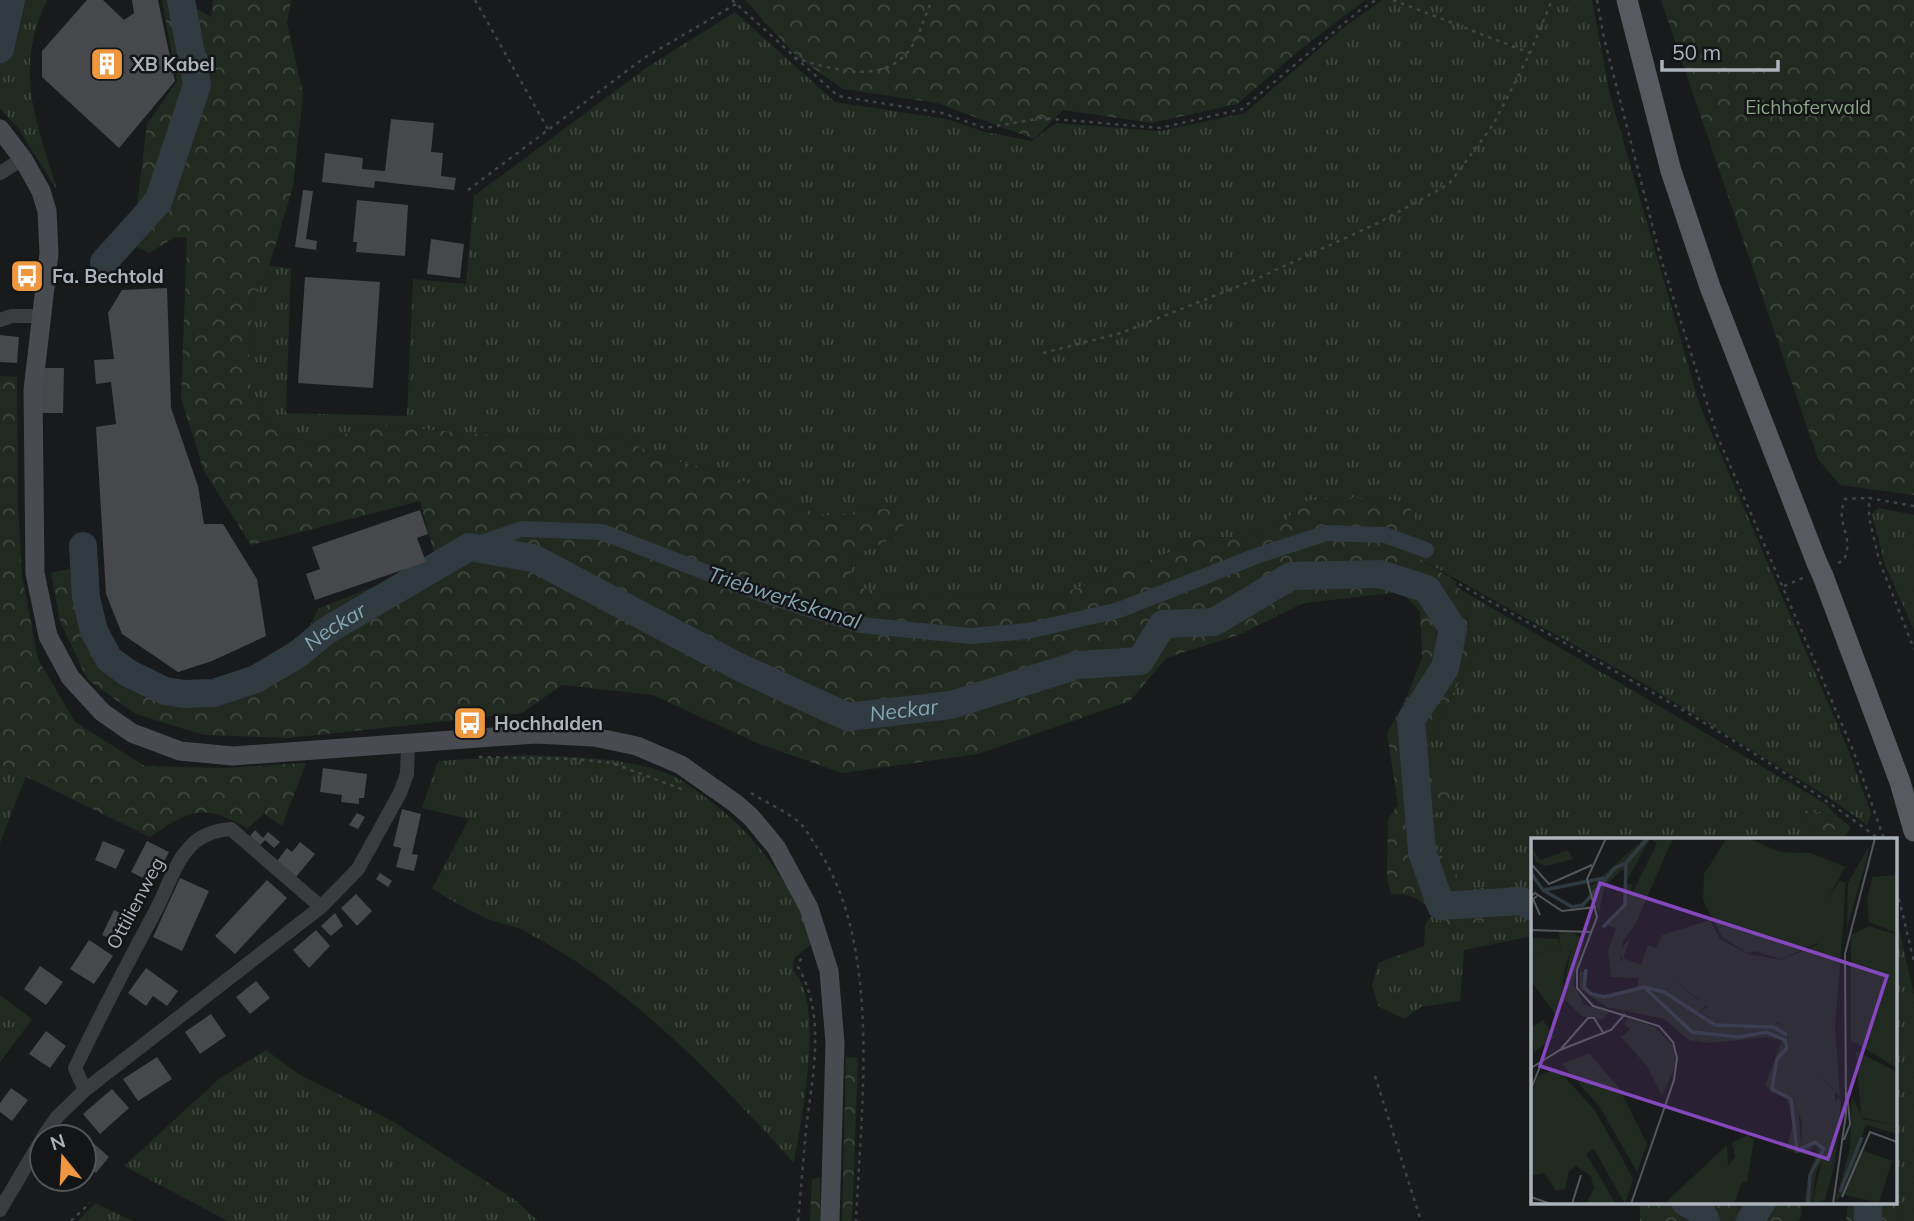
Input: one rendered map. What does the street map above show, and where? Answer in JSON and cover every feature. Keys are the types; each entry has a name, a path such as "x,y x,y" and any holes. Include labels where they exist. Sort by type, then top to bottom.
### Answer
{"main road":[{"path":"1627,0 1671,171 1710,287 1900,782 1914,831"}],"street":[{"path":"0,129 23,159 41,191 47,211 49,253 33,390 35,573 41,615 58,659 76,684 102,712 132,733 155,743 202,754 298,753 535,734 619,741 681,765 751,817 776,847 810,908 829,971 835,1043 830,1221"},
{"path":"0,173 23,159"},
{"path":"0,320 12,316 40,316"},
{"path":"53,1123 85,1090 321,907 358,869 400,793 407,774 408,743"},
{"name":"Ottilienweg","path":"85,1090 75,1068 158,906 172,872 196,841 208,834 231,830 321,907"},
{"path":"0,1210 28,1163"}],"path":[{"path":"475,0 550,131"},
{"path":"732,0 838,96 942,113 985,128 1042,118 1160,128 1242,109 1360,10 1376,0"},
{"path":"792,57 838,71 869,72 890,64 909,51 932,0"},
{"path":"1393,0 1530,53"},
{"path":"1043,353 1121,333 1254,280 1378,223 1450,184 1493,125 1530,53 1552,0"},
{"path":"1597,0 1604,38 1661,259 1713,422 1853,750 1882,838"},
{"path":"468,190 644,58 736,4"},
{"path":"1784,586 1844,560 1849,544 1840,510 1845,499 1869,498 1914,506"},
{"path":"1869,498 1869,517 1879,560 1914,649"},
{"path":"1459,584 1659,698 1829,801 1881,838"},
{"path":"467,757 575,759 612,763 687,791"},
{"path":"1896,886 1914,962"},
{"path":"798,1221 814,1068 814,1013 808,986 798,967 800,960"},
{"path":"1375,1076 1421,1221"},
{"path":"71,1221 90,1203"}],"green space":[{"path":"0,0 47,0 31,50 31,95 57,190 18,128 0,108"},
{"path":"162,0 188,0 188,3 211,17 213,0 291,0 287,23 303,94 293,187 269,266 253,304 247,378 271,427 313,445 371,425 542,439 620,437 659,457 720,471 822,516 888,508 906,522 893,539 852,556 850,586 905,596 989,600 1063,593 1113,576 1205,537 1244,538 1285,521 1303,502 1332,497 1388,499 1409,504 1418,527 1412,547 1420,559 1457,582 1456,586 1463,591 1473,655 1431,736 1425,757 1449,785 1452,806 1430,815 1430,841 1469,890 1501,885 1531,891 1531,916 1512,907 1453,932 1425,904 1410,896 1391,895 1387,876 1388,819 1398,805 1387,733 1405,701 1422,658 1420,612 1402,592 1303,603 1241,634 1166,658 1130,701 978,754 842,773 757,743 653,695 562,685 522,713 289,738 204,735 136,714 87,679 60,621 51,573 87,565 93,606 107,651 144,679 197,689 236,682 301,645 318,609 436,561 420,501 251,545 204,471 181,398 187,238 175,237 149,253 126,241 137,205 147,124 177,81"},
{"path":"745,0 1365,0 1301,49 1237,104 1152,123 1063,110 1034,139 937,103 843,89 796,56"},
{"path":"1382,0 1592,0 1610,95 1700,406 1847,747 1871,813 1867,825 1831,799 1641,682 1420,559 1412,546 1418,527 1409,504 1388,499 1332,497 1303,502 1285,521 1244,538 1205,537 1113,576 1063,593 989,600 905,596 850,586 852,556 893,539 905,522 888,508 822,516 720,471 659,457 620,437 542,439 371,425 313,445 271,427 247,378 253,304 269,266 291,268 286,413 407,416 413,279 466,284 474,196 646,68 735,12 835,102 946,119 985,132 1032,141 1056,123 1160,131 1245,113 1343,28"},
{"name":"Eichhoferwald","path":"1661,0 1914,0 1914,495 1840,485 1818,459"},
{"path":"0,376 17,377 18,505 22,576 38,659 75,722 145,766 223,768 306,763 282,826 264,814 247,828 219,815 197,813 176,821 150,837 0,764"},
{"path":"1879,508 1914,515 1914,630 1885,565 1872,514"},
{"path":"1463,591 1826,804 1838,817 1804,810 1814,838 1531,838 1531,891 1501,885 1469,890 1429,841 1430,815 1452,806 1425,757 1431,736 1473,655"},
{"path":"532,755 623,762 658,770 678,779 738,825 782,879 814,942 794,958 793,970 803,986 810,1034 794,1163 702,1066 635,1005 563,953 524,931 481,916 432,889 469,819 422,808 438,761"},
{"path":"0,764 26,776 0,843"},
{"path":"1804,810 1838,817 1851,827 1845,838 1814,838"},
{"path":"1512,907 1531,916 1531,936 1464,950 1460,1001 1421,1007 1404,1019 1379,1007 1372,986 1378,963 1424,946 1425,925 1433,913 1453,932"},
{"path":"1896,915 1914,995 1914,1221 1896,1221 1900,1203 1896,1172"},
{"path":"0,995 32,1019 0,1062"},
{"path":"266,1050 300,1075 392,1121 515,1200 538,1221 228,1221 124,1166 219,1079"},
{"path":"846,1057 858,1058 852,1221 842,1221"},
{"path":"1896,1173 1900,1203 1896,1221 1846,1221 1848,1204 1896,1204"},
{"path":"820,1177 821,1221 810,1221 812,1180"},
{"path":"95,1203 133,1221 78,1221"},
{"path":"1640,1204 1802,1204 1801,1217 1797,1221 1640,1221"}],"building":[{"name":"XB Kabel","path":"87,0 103,0 124,20 134,13 132,0 158,0 175,81 119,148 42,77 42,51"},
{"path":"391,119 434,123 431,152 443,153 441,176 456,178 454,190 375,181 374,188 322,182 325,153 363,158 362,169 385,171"},
{"path":"303,190 313,191 306,239 317,241 316,250 295,247"},
{"path":"357,200 408,205 405,256 356,252 357,242 353,242"},
{"path":"431,239 464,244 460,278 427,274"},
{"path":"305,277 380,282 373,388 298,383"},
{"path":"167,288 171,408 198,486 204,524 223,524 257,579 266,636 212,661 178,672 122,634 106,594 96,427 116,424 111,382 96,384 94,360 114,359 108,313 122,290"},
{"path":"0,335 19,337 17,363 0,362"},
{"path":"42,368 64,368 63,413 41,413"},
{"path":"420,510 428,534 417,538 426,562 315,600 306,574 320,569 312,547"},
{"path":"323,768 367,774 364,798 359,798 359,804 341,802 342,795 320,792"},
{"path":"402,809 421,814 412,854 418,855 414,871 396,867 401,848 393,846"},
{"path":"357,813 365,817 358,829 349,825"},
{"path":"255,830 263,838 268,832 280,842 274,848 265,840 260,845 250,836"},
{"path":"103,841 125,850 116,869 95,860"},
{"path":"147,841 169,852 153,883 131,872"},
{"path":"300,842 315,854 296,877 277,861 287,848 292,852"},
{"path":"380,873 392,881 388,887 376,879"},
{"path":"180,878 209,891 182,951 153,937"},
{"path":"267,880 287,898 235,954 215,936"},
{"path":"356,894 372,911 357,926 341,908"},
{"path":"114,910 131,918 120,943 102,935"},
{"path":"335,913 343,926 331,936 321,926"},
{"path":"316,930 330,946 309,968 293,950"},
{"path":"89,940 113,956 94,984 70,969"},
{"path":"40,966 63,982 46,1005 24,989"},
{"path":"146,968 178,991 167,1006 153,996 146,1006 128,993"},
{"path":"256,981 270,998 250,1014 236,997"},
{"path":"211,1014 226,1036 200,1054 185,1032"},
{"path":"46,1031 66,1046 50,1068 29,1054"},
{"path":"157,1057 172,1079 138,1101 123,1079"},
{"path":"11,1088 28,1100 12,1121 0,1112 0,1103"},
{"path":"112,1089 129,1108 100,1134 98,1123 91,1123 83,1114"},
{"path":"98,1147 109,1157 98,1171"}],"waterway":[{"path":"0,49 11,0"},
{"name":"Neckar","path":"104,262 158,202 197,85 181,0"},
{"name":"Triebwerkskanal","path":"469,547 522,529 602,532 762,594 860,625 971,636 1028,631 1119,610 1259,555 1327,533 1385,535 1426,550"},
{"name":"Neckar","path":"83,546 86,598 94,631 109,659 128,673 165,691 184,694 214,693 256,679 298,654 326,631 469,547 533,558 737,666 848,717 951,705 1078,665 1140,661 1163,624 1214,622 1291,576 1380,574 1427,589 1453,629 1445,668 1411,720 1422,852 1441,906 1521,901 1531,906"},
{"name":"Neckar","path":"1689,1204 1701,1211 1706,1221"},
{"name":"Neckar","path":"1750,1221 1761,1204"},
{"name":"Neckar","path":"1868,1204 1868,1221"}],"place":[{"name":"XB Kabel","path":"107,64"},
{"name":"Fa. Bechtold","path":"27,276"},
{"name":"Hochhalden","path":"470,723"}]}
